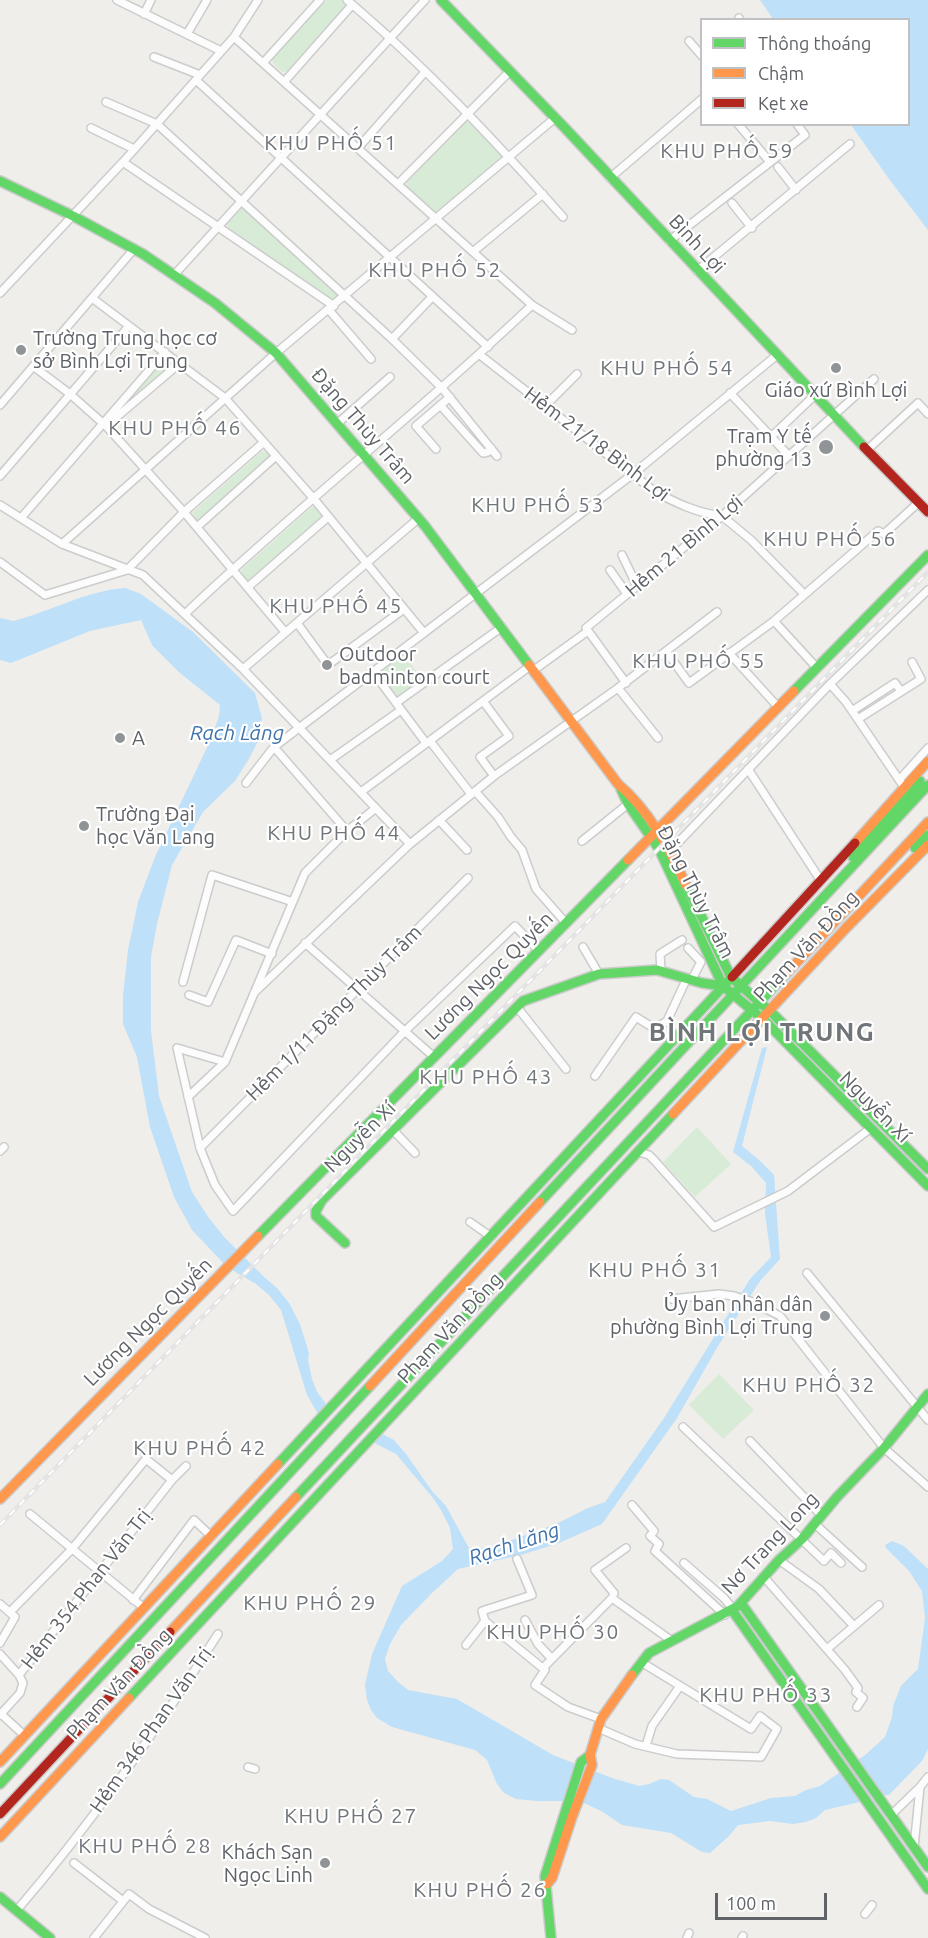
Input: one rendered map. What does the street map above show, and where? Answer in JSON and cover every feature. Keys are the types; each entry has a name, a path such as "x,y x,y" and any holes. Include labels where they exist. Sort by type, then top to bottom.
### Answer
{"main road":[{"name":"Bình Lợi","path":"441,0 555,118 697,272 928,512"},
{"name":"Đặng Thùy Trâm","path":"0,181 73,216 175,274 215,303 276,353 419,518 618,784 628,804 670,851 731,977"},
{"name":"Lương Ngọc Quyến","path":"0,1498 928,555"},
{"path":"907,789 928,761"},
{"path":"907,789 928,771"},
{"name":"Đặng Thùy Trâm","path":"618,784 635,798 723,986"},
{"path":"907,789 928,785"},
{"name":"Phạm Văn Đồng","path":"0,1762 907,789"},
{"name":"Phạm Văn Đồng","path":"0,1784 830,892 907,789"},
{"name":"Phạm Văn Đồng","path":"0,1814 758,1001 928,822"},
{"name":"Phạm Văn Đồng","path":"829,927 852,913 928,835"},
{"name":"Phạm Văn Đồng","path":"0,1838 892,880 928,845"},
{"path":"821,881 830,892"},
{"name":"Nguyễn Xí","path":"345,1243 316,1216 322,1200 523,1001 599,974 661,970 723,986 762,1020 928,1186"},
{"name":"Nguyễn Xí","path":"731,977 770,1011 928,1169"},
{"path":"664,1103 675,1113"},
{"name":"Nơ Trang Long","path":"568,1815 591,1760 599,1723 641,1662 649,1653 741,1603 884,1448 928,1394"},
{"path":"212,1536 221,1546"},
{"path":"741,1603 928,1867"},
{"path":"730,1611 927,1884"},
{"path":"9,1752 21,1762"},
{"path":"551,1938 545,1876 568,1815 581,1762 591,1760"},
{"path":"0,1897 50,1938"}],"street":[{"path":"117,0 221,51"},
{"path":"144,14 151,0"},
{"path":"187,34 207,0"},
{"path":"2,288 73,216 198,78 234,37 258,0"},
{"path":"263,63 320,0"},
{"path":"175,274 425,0"},
{"path":"284,82 350,2 391,37 509,157 563,216"},
{"path":"234,37 532,305 572,330"},
{"path":"689,41 700,54"},
{"path":"154,57 198,78 281,158 488,347"},
{"path":"398,184 510,71"},
{"path":"358,148 425,72"},
{"path":"610,178 700,101"},
{"path":"106,102 157,124 392,339 442,388 497,456"},
{"path":"62,544 276,353 555,118"},
{"path":"740,126 770,162"},
{"path":"669,242 805,135 798,126"},
{"path":"92,128 134,149"},
{"path":"697,272 850,144"},
{"path":"123,162 331,308 371,359"},
{"path":"778,167 796,190"},
{"path":"474,251 543,194"},
{"path":"732,203 752,228"},
{"path":"0,405 134,249"},
{"path":"392,339 432,297"},
{"path":"92,298 225,398 314,499 424,633"},
{"path":"186,613 232,569 364,453 480,355 532,305"},
{"path":"0,476 129,326"},
{"path":"21,518 165,352"},
{"name":"Hẻm 21/18 Bình Lợi","path":"480,355 654,490 677,504 706,514 722,516"},
{"path":"246,783 274,747 633,474 777,355"},
{"path":"104,424 180,363"},
{"path":"33,366 104,424 184,512 285,632"},
{"path":"545,406 577,374"},
{"path":"338,423 390,377"},
{"name":"Hẻm 21 Bình Lợi","path":"361,792 483,701 588,631 586,628 722,516 874,379"},
{"path":"730,393 789,456"},
{"path":"771,437 815,395"},
{"path":"436,449 416,426 450,397"},
{"path":"867,450 918,403 928,414"},
{"path":"440,405 483,453 488,452 491,448"},
{"path":"0,562 45,595 127,570 184,512 264,442"},
{"path":"197,527 276,456"},
{"path":"666,651 689,683 774,621 879,531 884,534 918,503"},
{"path":"0,505 62,544 143,575 243,669 410,844"},
{"path":"722,516 751,540 804,594"},
{"path":"248,587 328,517"},
{"path":"243,669 419,518"},
{"path":"622,555 637,586"},
{"path":"610,570 627,594"},
{"path":"670,851 830,684 928,590"},
{"path":"297,623 328,664 404,609"},
{"path":"254,993 410,844 473,792 618,688 717,612"},
{"path":"774,621 817,668"},
{"path":"396,703 502,627"},
{"path":"588,631 626,682"},
{"path":"729,653 778,707"},
{"path":"858,719 921,679 912,662"},
{"path":"373,672 428,742 498,817 522,850 536,889 566,923"},
{"path":"852,711 895,683 901,692"},
{"path":"830,684 858,719 907,789"},
{"path":"618,688 658,738"},
{"path":"483,701 509,736 480,757 494,776"},
{"path":"330,760 401,710"},
{"path":"274,747 347,831"},
{"name":"Phạm Văn Đồng","path":"907,789 928,748"},
{"path":"748,769 821,881"},
{"path":"582,842 628,804"},
{"path":"188,1097 225,1062 305,873 347,831 376,808"},
{"path":"439,820 467,850"},
{"path":"183,982 212,875 293,902"},
{"name":"Hẻm 1/11 Đặng Thùy Trâm","path":"200,1148 468,879"},
{"path":"225,1062 177,1048 200,1148 215,1185 233,1211 405,1031 515,926 539,951"},
{"path":"189,995 208,1002 236,940 272,954"},
{"path":"661,970 660,954 682,940"},
{"path":"305,943 434,1057"},
{"path":"583,947 599,974"},
{"path":"595,1076 636,1017 655,1029 667,1021 701,962 688,948"},
{"path":"517,1007 566,1069"},
{"path":"639,1152 649,1155 654,1160 714,1227 788,1191 870,1128"},
{"path":"393,1130 415,1152"},
{"path":"470,1222 490,1236"},
{"path":"807,1273 928,1420"},
{"path":"671,1299 719,1294 734,1296 753,1302 780,1316 884,1448 928,1487"},
{"path":"683,1427 824,1561 831,1554 842,1563"},
{"path":"750,1441 862,1567"},
{"path":"10,1612 72,1549 146,1459 172,1480"},
{"name":"Hẻm 354 Phan Văn Trị","path":"1,1714 20,1693 24,1683 19,1675 172,1480 186,1466"},
{"path":"632,1505 654,1531 650,1536 659,1544 655,1551 730,1611"},
{"path":"30,1514 144,1608"},
{"path":"133,1600 194,1520 212,1536"},
{"path":"626,1548 595,1570 614,1593 612,1598 543,1668 545,1670 535,1685 568,1707 646,1746 677,1754 761,1757 777,1729 760,1716 751,1729 641,1662"},
{"path":"517,1559 532,1595 482,1611 485,1621 543,1668"},
{"path":"779,1560 819,1589 854,1626"},
{"path":"684,1563 724,1598 730,1611"},
{"path":"764,1577 827,1648 858,1688 856,1692 863,1698 857,1707"},
{"path":"612,1598 672,1641"},
{"path":"0,1604 15,1617 0,1642"},
{"path":"827,1648 879,1605"},
{"path":"525,1620 538,1644 552,1659"},
{"path":"466,1645 485,1621"},
{"name":"Hẻm 346 Phan Văn Trị","path":"17,1910 95,1813 154,1732 218,1634"},
{"path":"0,1654 19,1675"},
{"path":"646,1746 652,1726 680,1686"},
{"path":"1,1714 25,1736"},
{"path":"891,1815 928,1777"},
{"path":"914,1847 920,1787"},
{"path":"74,1863 123,1901"},
{"path":"94,1938 129,1894 149,1909 205,1938"},
{"path":"865,1914 872,1905"}],"green space":[{"path":"326,0 342,0 346,3 345,7 286,72 282,72 272,59"},
{"path":"466,121 503,155 502,159 440,212 435,213 407,187 407,182"},
{"path":"241,209 245,209 337,295 333,299 329,298 228,228 227,224"},
{"path":"164,361 169,361 171,364 169,367 122,409 121,408"},
{"path":"266,451 269,458 199,520 195,520 193,512 261,452"},
{"path":"312,507 317,507 323,513 322,518 250,581 246,581 241,574 242,569"},
{"path":"402,652 424,682 396,702 374,672"},
{"path":"697,1127 731,1164 695,1197 663,1162"},
{"path":"719,1374 754,1410 723,1439 689,1405"}],"water":[{"path":"760,0 928,0 928,230 852,126 910,126 910,18 772,18"},
{"name":"Rạch Lăng","path":"125,588 141,594 193,632 255,693 262,718 258,741 250,757 235,781 203,812 172,865 151,957 151,1031 159,1096 192,1192 225,1238 277,1288 289,1303 300,1324 309,1353 312,1379 317,1392 327,1405 394,1440 446,1506 470,1550 501,1544 556,1524 605,1502 664,1418 750,1279 771,1257 765,1214 766,1183 751,1166 733,1152 762,1048 767,1047 742,1146 774,1175 780,1259 760,1281 718,1346 677,1418 602,1524 559,1543 521,1555 458,1569 401,1625 390,1644 385,1659 388,1671 408,1690 457,1699 553,1755 612,1778 639,1786 661,1779 669,1780 694,1797 707,1799 731,1811 771,1798 795,1796 820,1786 865,1755 885,1737 901,1686 918,1669 925,1618 922,1591 909,1571 886,1548 885,1545 892,1541 904,1546 928,1569 928,1749 922,1761 889,1795 873,1796 864,1801 825,1810 816,1818 806,1822 793,1824 770,1821 738,1825 710,1853 702,1852 671,1833 622,1825 603,1812 580,1801 516,1799 504,1793 497,1784 487,1760 475,1750 392,1727 377,1718 371,1710 365,1685 372,1654 402,1586 442,1561 453,1549 450,1528 433,1498 396,1454 318,1414 307,1395 281,1310 256,1284 227,1267 192,1230 174,1197 150,1127 137,1057 123,1024 123,995 128,950 138,902 155,857 211,739 219,716 220,705 180,673 152,645 141,620 90,631 11,663 0,660 0,618 14,621 82,597"}],"pier":[{"path":"330,1402 384,1431 371,1444 317,1417"}],"railway":[{"path":"0,1525 928,572"}],"traffic: fast":[{"path":"441,0 564,127 864,447"},
{"path":"0,181 73,216 143,254 215,303 276,353 425,526 529,665"},
{"path":"794,691 928,555"},
{"path":"853,857 920,781"},
{"path":"540,1202 928,785"},
{"path":"621,789 628,804 659,849 723,986"},
{"path":"915,848 928,835"},
{"path":"258,1236 628,860"},
{"path":"686,885 731,977 772,1013 928,1169"},
{"path":"345,1243 316,1216 322,1200 523,1001 599,974 657,970 702,983 723,986 765,1021 928,1186"},
{"path":"296,1497 785,975"},
{"path":"278,1464 732,977"},
{"path":"129,1698 673,1114"},
{"path":"0,1784 370,1386"},
{"path":"632,1675 649,1653 738,1606 884,1448 928,1394"},
{"path":"741,1603 928,1867"},
{"path":"732,1610 928,1889"},
{"path":"551,1938 545,1876 581,1762 590,1755"},
{"path":"0,1897 50,1938"}],"traffic: slow":[{"path":"529,665 618,784 649,818 673,857 686,885"},
{"path":"628,860 794,691"},
{"path":"855,843 928,761"},
{"path":"785,975 928,822"},
{"path":"673,1114 846,928 928,845"},
{"path":"370,1386 540,1202"},
{"path":"0,1499 258,1236"},
{"path":"0,1762 278,1464"},
{"path":"170,1632 296,1497"},
{"path":"547,1884 552,1878 592,1765 590,1755 601,1719 632,1675"},
{"path":"0,1837 129,1698"}],"traffic: jam":[{"path":"864,447 928,512"},
{"path":"732,977 855,843"},
{"path":"0,1814 170,1632"}],"place":[{"name":"Trường Trung học cơ sở Bình Lợi Trung","path":"21,350"},
{"name":"Giáo xứ Bình Lợi","path":"836,368"},
{"name":"Trạm Y tế phường 13","path":"826,447"},
{"name":"Outdoor badminton court","path":"327,665"},
{"name":"A","path":"120,738"},
{"name":"Trường Đại học Văn Lang","path":"84,826"},
{"name":"Ủy ban nhân dân phường Bình Lợi Trung","path":"825,1316"},
{"name":"Khách Sạn Ngọc Linh","path":"325,1863"}],"district":[{"name":"KHU PHỐ 51","path":"331,143"},
{"name":"KHU PHỐ 59","path":"727,151"},
{"name":"KHU PHỐ 52","path":"435,270"},
{"name":"KHU PHỐ 54","path":"667,368"},
{"name":"KHU PHỐ 46","path":"175,428"},
{"name":"KHU PHỐ 53","path":"538,505"},
{"name":"KHU PHỐ 56","path":"830,539"},
{"name":"KHU PHỐ 45","path":"336,606"},
{"name":"KHU PHỐ 55","path":"699,661"},
{"name":"KHU PHỐ 44","path":"334,833"},
{"name":"BÌNH LỢI TRUNG","path":"762,1032"},
{"name":"KHU PHỐ 43","path":"486,1077"},
{"name":"KHU PHỐ 31","path":"655,1270"},
{"name":"KHU PHỐ 32","path":"809,1385"},
{"name":"KHU PHỐ 42","path":"200,1448"},
{"name":"KHU PHỐ 29","path":"310,1603"},
{"name":"KHU PHỐ 30","path":"553,1632"},
{"name":"KHU PHỐ 33","path":"766,1695"},
{"name":"KHU PHỐ 27","path":"351,1816"},
{"name":"KHU PHỐ 28","path":"145,1846"},
{"name":"KHU PHỐ 26","path":"480,1890"}]}
